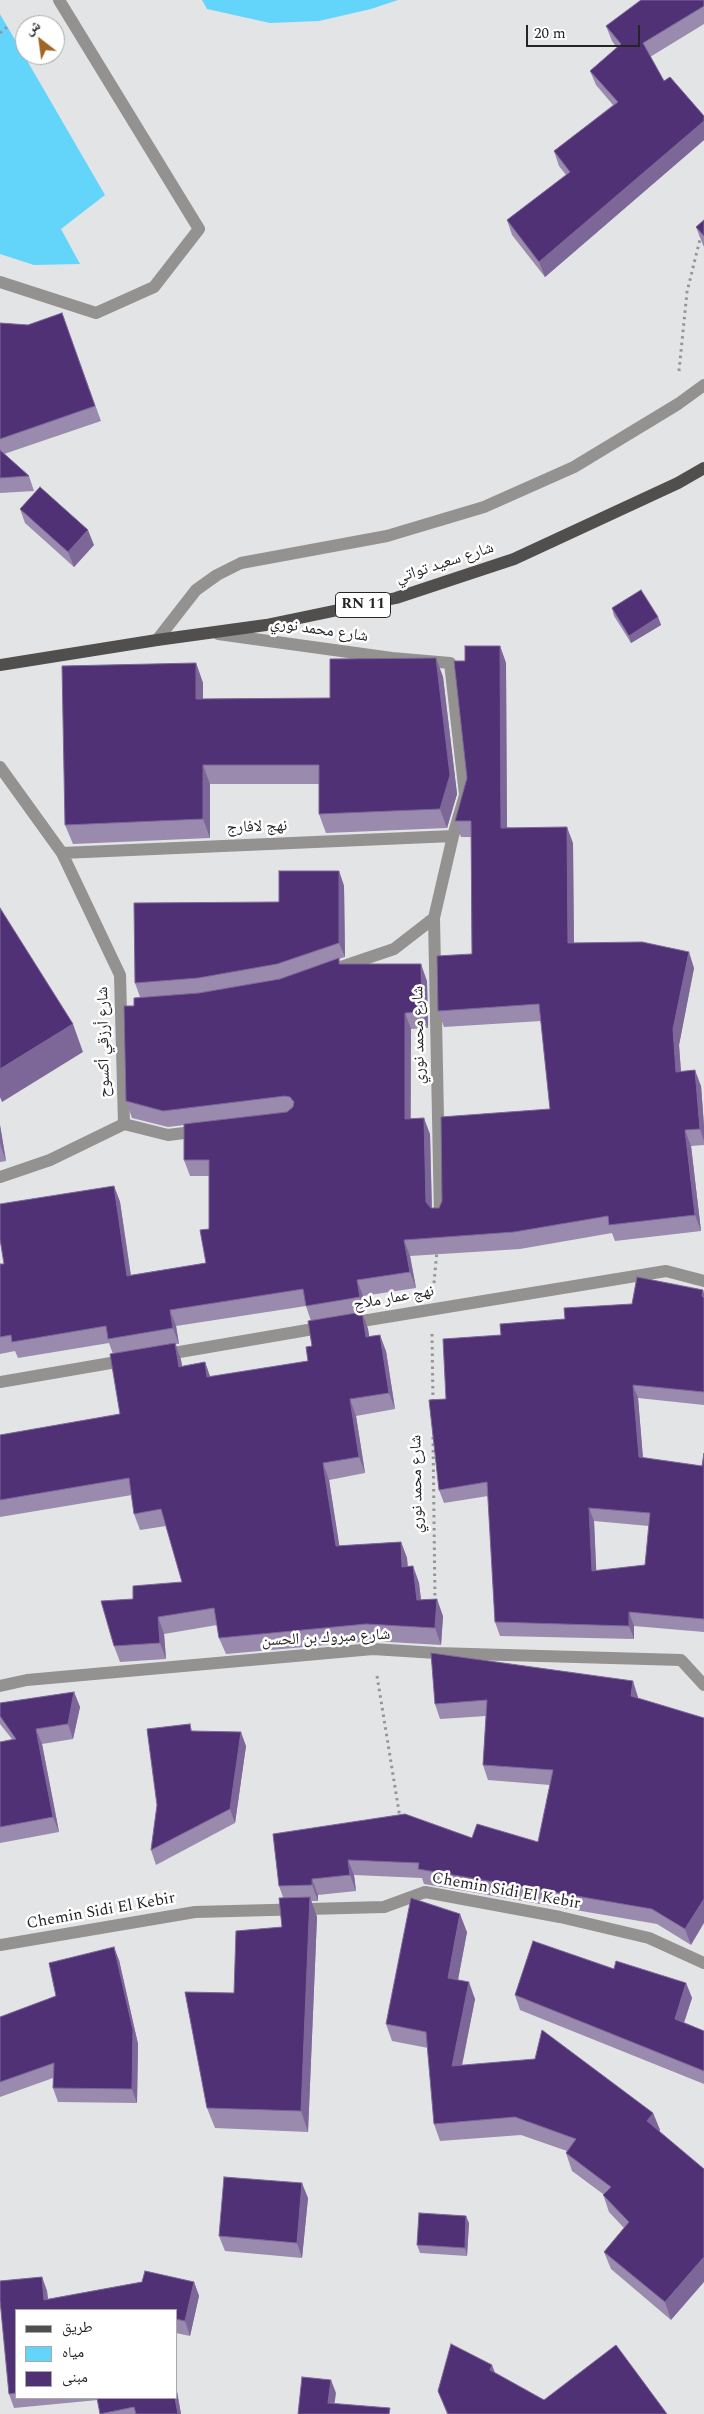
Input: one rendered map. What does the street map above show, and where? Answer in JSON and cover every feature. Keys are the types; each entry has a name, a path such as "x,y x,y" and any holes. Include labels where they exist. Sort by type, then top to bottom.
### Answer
{"main road":[{"name":"شارع سعيد تواتي","path":"0,665 209,632 266,626 396,598 514,559 669,487 704,468"}],"street":[{"path":"0,282 96,313 154,287 199,229 59,0"},
{"path":"157,640 196,590 217,574 241,563 387,536 484,507 574,467 678,404 704,385"},
{"name":"شارع محمد نوري","path":"209,632 392,658 450,663 466,795 453,836 434,918 440,1217"},
{"name":"شارع أرزقي أكسوح","path":"0,767 62,853 120,975 125,1006 124,1124"},
{"name":"نهج لافارج","path":"62,853 453,836"},
{"path":"320,974 394,949 434,918"},
{"path":"0,1177 50,1160 124,1124 168,1135 216,1129"},
{"name":"نهج عمار ملاح","path":"0,1382 666,1271 704,1281"},
{"name":"شارع مبروك بن الحسن","path":"0,1686 27,1680 372,1649 436,1653 681,1660 704,1685"},
{"name":"Chemin Sidi El Kebir","path":"0,1945 195,1912 384,1907 425,1892 560,1917 649,1938 704,1962"}],"path":[{"path":"0,33 7,27"},
{"path":"678,404 680,343 687,292 702,234"},
{"path":"433,1407 432,1309 440,1217"},
{"name":"شارع محمد نوري","path":"433,1427 435,1604"},
{"path":"372,1649 401,1819"}],"water":[{"path":"202,0 398,0 371,9 319,21 270,23 207,9"},
{"path":"0,14 15,40 15,65 30,65 105,195 61,229 80,264 34,265 0,254"}],"building":[{"path":"641,0 704,0 704,6 643,43 664,81 670,77 704,116 704,121 539,262 507,220 570,172 554,151 618,102 590,71 621,44 606,26"},
{"path":"704,220 704,236 696,227"},
{"path":"62,313 95,406 0,439 0,323 28,325"},
{"path":"0,450 29,476 0,478"},
{"path":"40,487 88,530 68,552 20,509"},
{"path":"641,590 658,617 629,636 612,608"},
{"path":"465,646 500,646 501,828 567,827 568,943 642,942 689,952 673,1029 676,1072 695,1070 700,1129 685,1130 695,1215 609,1225 608,1216 514,1232 404,1240 410,1272 357,1280 360,1297 306,1306 303,1289 170,1310 173,1328 108,1339 106,1326 12,1342 11,1335 0,1337 0,1264 4,1264 0,1239 0,1204 114,1186 127,1276 206,1263 200,1230 209,1229 209,1160 184,1160 184,1124 287,1112 293,1107 294,1102 290,1097 285,1096 163,1111 126,1101 124,1006 134,1006 134,998 199,993 280,979 339,958 339,964 421,964 422,1012 405,1013 405,1119 424,1118 426,1202 431,1208 439,1208 442,1201 441,1117 550,1109 539,1004 438,1011 437,956 472,954 471,821 455,821 467,778 454,661 465,661"},
{"path":"436,658 450,775 440,809 319,814 319,765 203,765 203,819 65,825 62,666 196,663 196,699 330,698 330,659"},
{"path":"279,871 339,871 339,943 277,964 198,978 135,983 134,903 279,902"},
{"path":"0,908 73,1024 0,1069"},
{"path":"637,1277 703,1290 704,1392 633,1385 639,1457 702,1466 704,1453 704,1619 629,1612 629,1626 495,1622 487,1482 439,1490 429,1400 446,1399 443,1339 501,1335 500,1324 565,1319 564,1308 632,1304","holes":["589,1508 650,1513 645,1565 592,1571"]},
{"path":"362,1312 366,1337 380,1335 389,1393 350,1399 359,1457 323,1463 336,1546 401,1542 402,1567 413,1566 417,1600 437,1599 435,1628 366,1624 219,1638 214,1608 158,1617 160,1643 114,1646 101,1601 133,1599 133,1586 182,1582 161,1509 134,1514 129,1478 0,1500 0,1435 120,1414 110,1354 175,1343 179,1367 205,1362 207,1377 308,1361 306,1347 312,1346 308,1321"},
{"path":"431,1653 633,1681 631,1696 704,1718 704,1899 685,1929 652,1909 418,1869 419,1863 348,1860 350,1875 312,1879 312,1885 279,1886 273,1834 405,1814 472,1838 477,1824 538,1842 553,1770 483,1765 487,1700 435,1704"},
{"path":"74,1692 68,1724 36,1729 53,1817 0,1827 0,1742 16,1739 0,1716 0,1703"},
{"path":"190,1724 191,1731 241,1732 230,1809 151,1850 157,1805 147,1729"},
{"path":"310,1897 301,2111 207,2108 185,1992 234,1993 236,1931 282,1927 279,1898"},
{"path":"411,1898 460,1914 448,1978 469,1982 452,2066 535,2059 542,2030 653,2113 647,2121 704,2169 704,2257 665,2302 604,2252 629,2222 603,2195 611,2187 566,2153 576,2139 515,2117 434,2124 426,2032 386,2024"},
{"path":"533,1941 614,1969 616,1961 686,1983 675,2019 704,2031 704,2071 515,1995"},
{"path":"114,1947 133,2030 132,2089 53,2088 54,2063 0,2082 0,2017 56,1996 49,1963"},
{"path":"224,2177 302,2183 297,2243 219,2236"},
{"path":"419,2213 466,2216 465,2248 417,2245"},
{"path":"145,2271 194,2282 185,2321 178,2319 178,2309 15,2309 15,2393 9,2394 0,2300 0,2281 42,2277 44,2300 142,2282"},
{"path":"451,2344 492,2365 490,2370 544,2400 616,2345 667,2414 448,2414 438,2391"},
{"path":"302,2377 331,2380 328,2403 390,2408 389,2414 298,2414"},
{"path":"97,2399 175,2399 178,2414 136,2414 134,2407 100,2414"}]}
